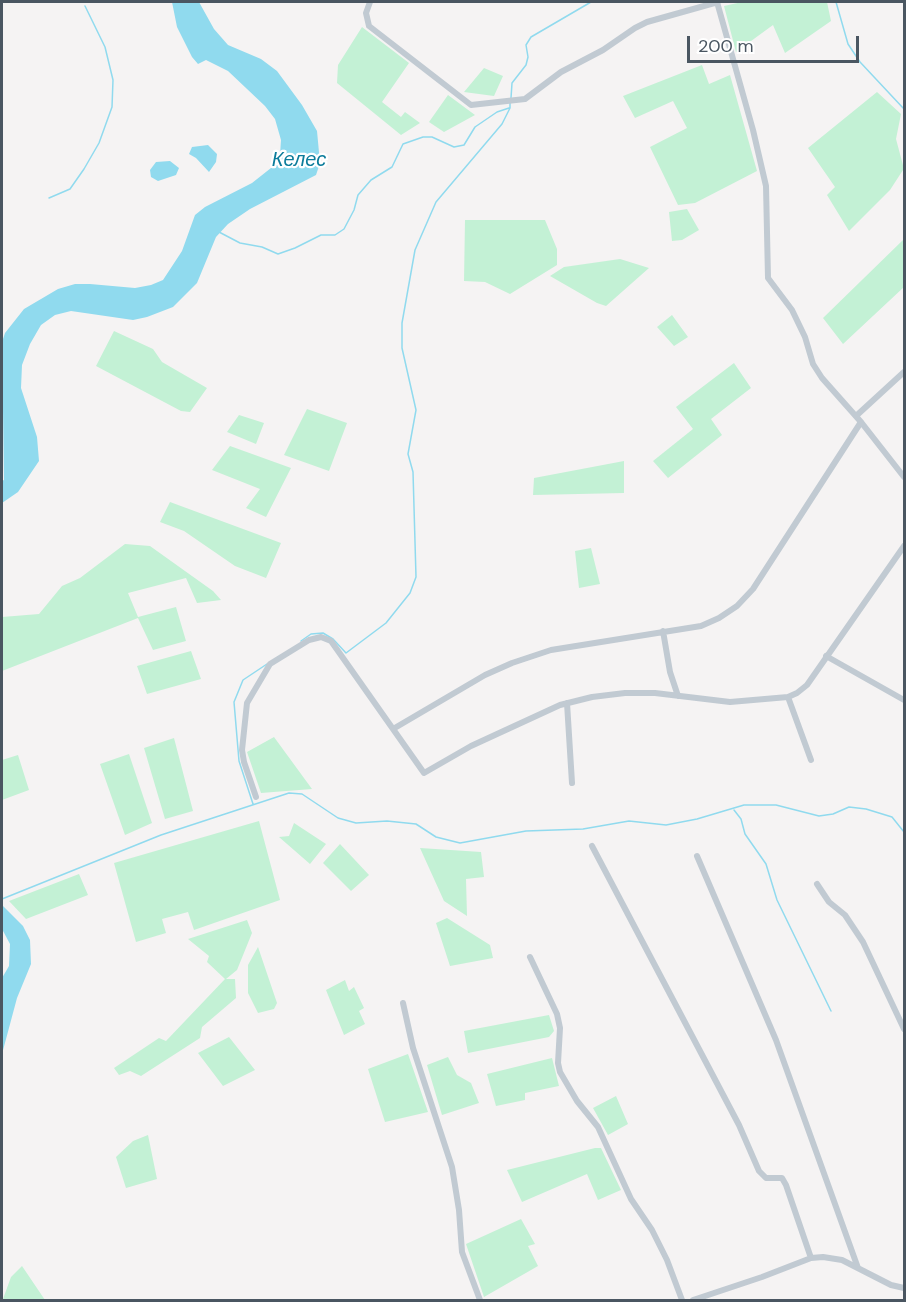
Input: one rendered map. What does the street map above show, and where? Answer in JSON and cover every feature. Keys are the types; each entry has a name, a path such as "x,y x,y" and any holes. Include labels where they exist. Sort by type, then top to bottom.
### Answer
{"street":[{"path":"370,2 366,13 369,26 471,105 525,99 561,72 603,50 635,28 647,22 718,2 766,186 768,278 792,310 805,337 813,364 822,378 861,422 904,477"},
{"path":"856,416 904,372"},
{"path":"393,729 485,675 512,663 551,650 701,626 719,618 736,606 753,589 861,422"},
{"path":"256,797 242,750 246,703 270,664 309,640 321,637 331,641 424,773 471,746 567,704 592,697 626,693 655,693 730,702 788,698 807,685 904,546"},
{"path":"663,631 670,672 678,696"},
{"path":"826,656 904,700"},
{"path":"788,698 811,760"},
{"path":"567,704 572,783"},
{"path":"592,846 739,1125 759,1172 766,1178 782,1178 786,1185 811,1258"},
{"path":"696,856 776,1040 858,1268"},
{"path":"817,884 829,902 845,915 863,942 904,1029"},
{"path":"530,957 557,1014 560,1028 558,1063 560,1072 577,1101 598,1127 631,1199 652,1230 667,1260 682,1300"},
{"path":"403,1003 413,1048 452,1167 459,1210 462,1252 480,1300"},
{"path":"693,1300 811,1258 822,1257 842,1260 891,1285 904,1288"}],"green space":[{"path":"742,2 827,2 831,21 785,53 773,25 736,52 724,6"},
{"path":"362,27 409,63 382,102 401,117 405,112 420,123 401,135 337,83 338,65"},
{"path":"702,65 709,84 730,75 757,171 695,203 678,205 650,147 687,128 673,101 635,118 623,96"},
{"path":"484,68 503,76 494,96 464,92"},
{"path":"877,92 901,114 896,139 904,169 904,178 903,170 890,190 849,231 827,195 835,187 808,148"},
{"path":"448,95 475,115 444,132 429,122"},
{"path":"687,209 699,230 682,240 672,241 669,212"},
{"path":"465,220 545,220 557,249 557,265 510,294 485,282 464,281"},
{"path":"903,240 904,287 843,344 823,318"},
{"path":"620,259 649,268 606,306 550,276 564,267"},
{"path":"672,315 688,337 674,346 657,327"},
{"path":"114,331 153,349 162,362 207,388 190,412 181,411 96,366"},
{"path":"734,363 751,388 711,419 722,435 668,478 653,461 693,429 676,407"},
{"path":"307,409 347,423 329,471 284,455"},
{"path":"239,415 264,423 256,444 227,432"},
{"path":"230,446 291,468 266,517 246,508 260,489 212,470"},
{"path":"624,461 624,493 533,495 534,478"},
{"path":"170,502 281,543 266,578 235,566 184,531 160,522"},
{"path":"125,544 150,546 213,591 221,600 197,603 186,578 128,593 138,617 176,607 186,641 153,650 138,618 2,671 2,617 39,614 62,586 80,578"},
{"path":"591,548 600,584 579,588 575,551"},
{"path":"191,651 201,679 147,694 137,666"},
{"path":"274,737 312,789 261,793 247,752"},
{"path":"174,738 193,811 165,819 144,748"},
{"path":"129,754 152,823 125,835 100,764"},
{"path":"18,755 29,790 2,800 2,760"},
{"path":"259,821 280,900 194,930 188,912 162,919 166,933 136,942 114,863"},
{"path":"294,823 326,844 310,864 279,837 289,836"},
{"path":"340,844 369,875 351,891 323,863"},
{"path":"420,848 481,852 484,877 466,879 467,916 444,901"},
{"path":"79,874 88,895 26,919 9,901"},
{"path":"447,918 490,945 493,958 450,966 436,923"},
{"path":"247,920 252,933 237,970 226,979 235,979 236,998 202,1027 200,1038 141,1076 130,1071 119,1075 114,1068 159,1038 166,1041 225,979 207,962 209,956 188,939"},
{"path":"258,947 277,1003 274,1009 258,1013 248,993 248,965"},
{"path":"345,980 349,991 354,987 364,1008 359,1011 365,1024 344,1035 326,990"},
{"path":"549,1015 554,1031 549,1037 468,1053 464,1031"},
{"path":"229,1037 255,1070 223,1086 198,1053"},
{"path":"408,1054 428,1112 385,1122 368,1069"},
{"path":"448,1057 457,1075 471,1083 479,1103 442,1115 427,1065"},
{"path":"552,1058 559,1086 525,1093 525,1100 496,1106 487,1074"},
{"path":"616,1096 628,1124 608,1135 593,1108"},
{"path":"148,1135 157,1179 126,1188 116,1157 133,1141"},
{"path":"601,1148 621,1190 598,1200 587,1174 522,1202 507,1170"},
{"path":"521,1219 535,1244 528,1246 538,1266 484,1297 466,1244"},
{"path":"22,1266 45,1300 3,1299 11,1277"}],"water":[{"name":"Келес","path":"172,2 199,2 214,29 228,45 261,59 277,71 302,105 317,131 320,163 316,175 250,209 228,224 216,237 197,283 173,307 133,320 71,311 55,315 41,325 22,365 21,388 37,437 39,461 18,492 2,503 2,481 4,480 2,342 5,333 24,309 58,289 75,284 135,288 163,280 182,251 195,215 205,207 252,183 271,168 280,155 281,140 275,119 265,106 228,71 206,60 198,64 177,27"},
{"path":"208,145 217,154 216,162 209,172 189,154 192,147"},
{"path":"170,161 179,168 176,175 158,181 151,177 150,170 156,162"},
{"path":"2,905 23,926 30,940 31,964 17,998 2,1054 2,978 9,966 10,944 2,929"}],"waterway":[{"path":"511,98 512,83 526,65 528,57 526,45 531,37 591,2"},
{"path":"836,2 848,44 860,62 904,109"},
{"path":"49,198 70,189 84,169 99,143 112,107 113,80 105,47 85,6"},
{"path":"301,641 311,634 323,633 333,639 346,653 386,623 410,593 416,577 413,472 408,454 416,410 402,348 402,323 415,250 436,202 502,124 510,108 510,102"},
{"path":"219,232 240,243 262,247 278,254 321,235 335,235 344,229 354,210 358,195 371,180 392,167 403,144 423,137 432,137 454,147 464,145 475,127 497,112 509,108"},
{"path":"253,804 239,761 234,702 243,680 267,664"},
{"path":"2,899 161,835 289,793 302,794 338,818 356,823 387,821 416,824 436,837 460,843 526,831 583,829 629,821 666,825 697,819 744,805 776,805 819,816 833,814 849,807 866,809 892,817 904,832"},
{"path":"734,810 741,819 745,834 766,864 777,900 831,1011"}]}
